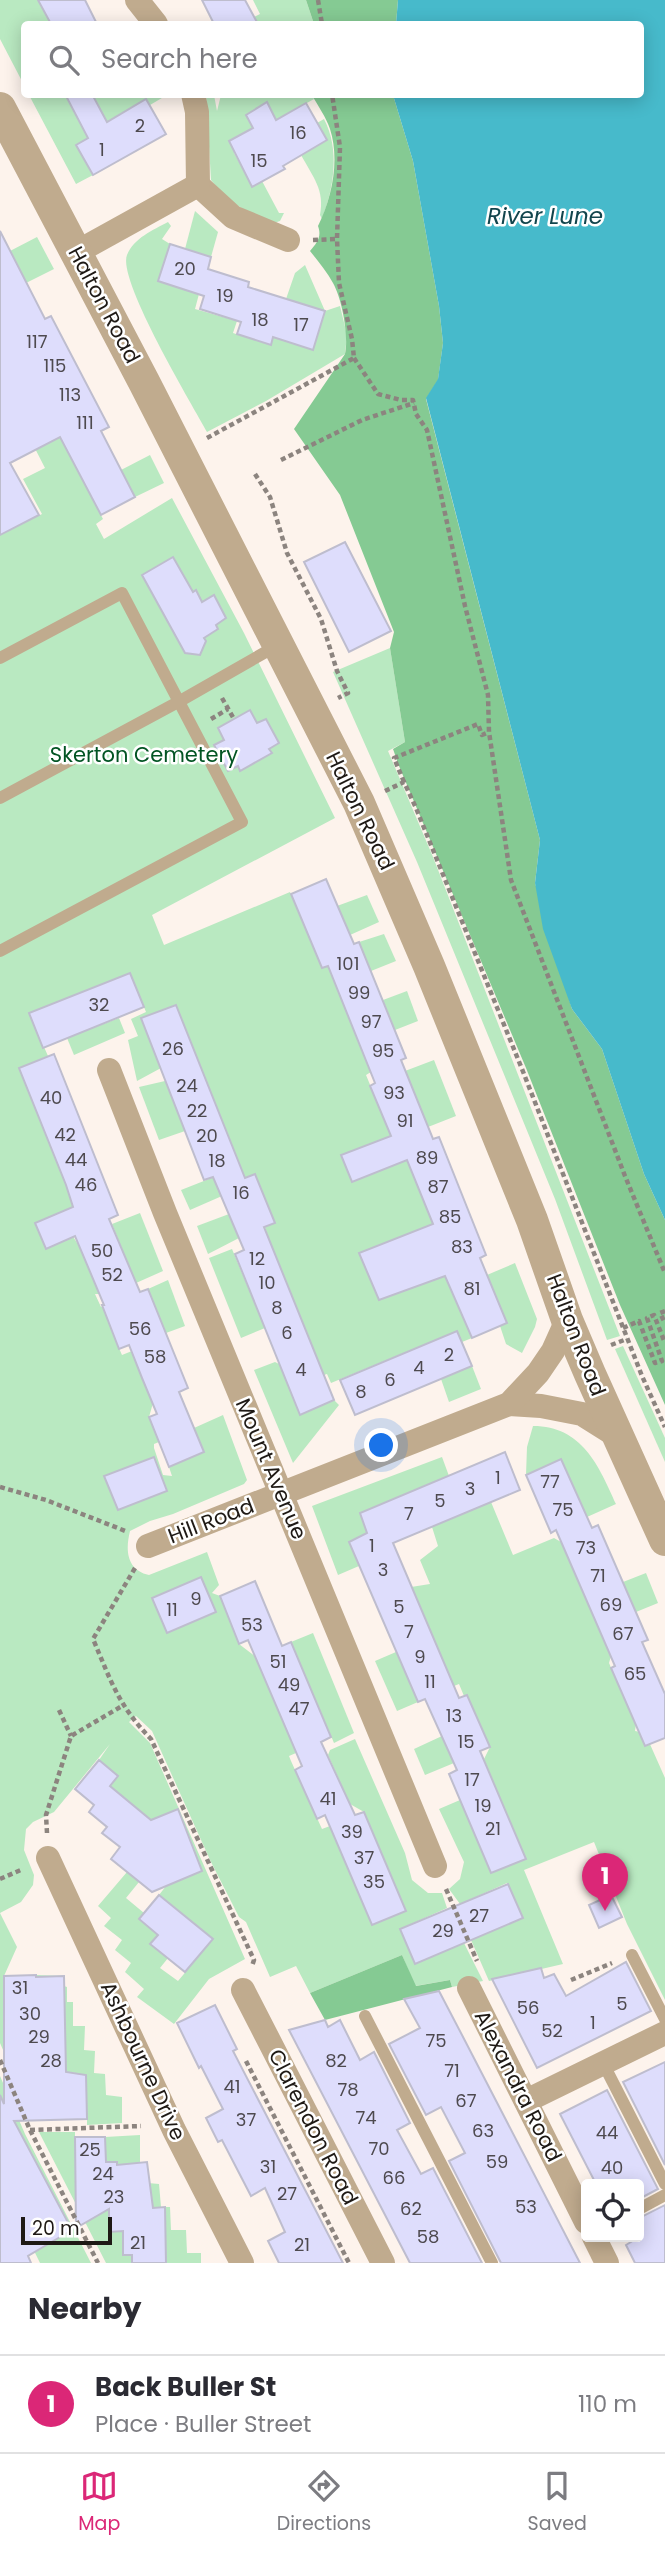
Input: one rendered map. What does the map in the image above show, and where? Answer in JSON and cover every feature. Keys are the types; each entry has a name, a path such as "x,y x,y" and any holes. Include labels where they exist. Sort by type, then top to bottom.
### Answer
{"street":[{"path":"136,0 154,21"},
{"path":"194,98 197,112 198,184 233,217 288,240"},
{"name":"Halton Road","path":"0,108 77,252 359,803 537,1232 567,1320 665,1540"},
{"path":"77,252 198,184"},
{"name":"Mount Avenue","path":"109,1070 165,1213 440,1876"},
{"name":"Hill Road","path":"148,1546 509,1404 538,1373 553,1351 567,1320"},
{"name":"Hill Road","path":"509,1404 541,1406 582,1414 617,1436"},
{"name":"Ashbourne Drive","path":"41,1861 242,2263"},
{"name":"Alexandra Road","path":"475,1979 526,2101 581,2212"},
{"name":"Clarendon Road","path":"243,1990 383,2263"},
{"path":"526,2101 665,2033"},
{"path":"596,2242 607,2263"}],"lane":[{"path":"0,657 122,593 242,822 0,951"},
{"path":"0,798 278,645"},
{"path":"632,1955 665,2019"},
{"path":"365,2016 492,2263"},
{"path":"603,2063 665,2184"},
{"path":"644,2206 665,2195"}],"path":[{"path":"318,0 321,21"},
{"path":"333,98 340,147 337,239 339,283 354,358 378,394 413,400 416,414 427,430 465,606 488,695 489,732 511,880 665,1273"},
{"path":"180,452 354,358"},
{"path":"281,460 362,419 414,403"},
{"path":"255,474 270,497 287,553 321,619 337,671 348,693 338,699"},
{"path":"224,702 234,719"},
{"path":"489,732 482,735 478,724 394,758 502,1021 627,1339 665,1427"},
{"path":"378,794 404,782"},
{"path":"665,1311 660,1312 665,1323"},
{"path":"623,1328 639,1321 655,1363 662,1361 647,1318 654,1315 665,1343"},
{"path":"604,1348 627,1339"},
{"path":"0,1487 46,1500 134,1535 148,1546 93,1639 122,1706 151,1739 252,1954"},
{"path":"46,1815 71,1736 122,1706"},
{"path":"58,1710 71,1736"},
{"path":"0,1879 41,1861"},
{"path":"440,1876 475,1979"},
{"path":"571,1980 632,1955"},
{"path":"0,2060 30,2130 98,2263"},
{"path":"248,2069 349,2263"},
{"path":"30,2130 151,2125"}],"green space":[{"path":"0,0 38,0 49,21 21,21 21,79 0,39"},
{"path":"253,0 306,0 313,21 246,21 260,14"},
{"path":"306,0 398,0 396,21 313,21"},
{"path":"31,98 162,98 150,105 146,99 110,120 113,125 77,145 93,175 76,184"},
{"path":"206,98 215,98 217,111 220,98 314,98 266,126 234,153 252,186 262,181 279,213 284,213 280,221 274,223 254,216 226,198 211,180"},
{"path":"314,98 394,98 413,161 443,343 438,380 426,399 540,840 535,883 572,1009 602,1049 644,1174 665,1220 665,1405 620,1305 526,1068 399,766 393,749 405,742 390,648 394,632 340,495 294,429 345,354 346,346 344,318 336,290 310,251 319,237 318,226 333,179 333,141"},
{"path":"324,119 332,143 334,169 330,195 322,219 319,191 301,155 327,140 317,123"},
{"path":"195,211 218,232 211,257 185,249"},
{"path":"168,222 171,226 162,239 170,244 159,281 199,294 195,309 237,321 233,333 270,345 273,338 277,338 313,350 325,311 340,306 347,335 345,354 207,432 144,315 127,269 127,255 134,244 144,235"},
{"path":"37,237 54,269 26,283 10,251"},
{"path":"305,265 325,311 286,299 295,273"},
{"name":"Skerton Cemetery","path":"59,415 70,455 103,519 96,524 104,539 172,498 244,633 335,818 152,915 164,945 290,892 318,958 324,956 371,1072 366,1075 395,1145 404,1151 433,1224 444,1273 472,1338 462,1342 457,1331 331,1383 327,1374 324,1375 269,1239 265,1227 275,1223 255,1175 245,1178 176,1005 147,1016 161,1068 137,1081 128,1040 138,1036 131,1019 146,1012 130,973 29,1013 48,1056 19,1068 84,1229 72,1235 100,1294 95,1294 101,1307 112,1303 122,1325 111,1330 122,1355 132,1351 153,1403 149,1417 159,1442 154,1444 154,1448 163,1475 172,1476 169,1467 204,1452 194,1428 223,1415 247,1480 244,1484 130,1531 129,1559 136,1569 149,1575 207,1552 219,1585 212,1593 220,1596 239,1644 256,1657 296,1753 289,1756 291,1761 322,1829 330,1826 372,1925 406,1910 364,1812 350,1804 328,1755 330,1750 355,1739 405,1853 412,1880 428,1893 442,1893 447,1908 400,1929 464,1943 483,1981 452,1987 450,1980 415,1986 402,1955 310,1993 296,1966 270,1977 246,1922 239,1917 211,1862 152,1731 136,1716 129,1722 150,1743 245,1959 209,1979 174,2024 137,1997 144,1989 125,1972 131,1963 115,1950 122,1940 104,1926 111,1918 98,1906 127,1872 139,1882 126,1898 144,1913 158,1935 151,1944 168,1958 160,1968 178,1981 199,1956 159,1895 166,1886 110,1786 118,1776 99,1760 110,1744 54,1812 33,1822 26,1829 24,1850 34,1875 33,1885 21,1902 0,1913 0,535 42,514 23,479 45,468 26,431"},
{"path":"150,455 164,483 135,497 121,470"},
{"path":"390,648 405,742 388,751 433,857 620,1336 607,1340 555,1199 417,862 333,672"},
{"path":"367,895 379,922 350,935 337,906"},
{"path":"384,934 396,961 371,971 359,942"},
{"path":"407,991 418,1021 395,1030 383,1000"},
{"path":"119,1018 125,1033 74,1055 67,1038"},
{"path":"434,1060 456,1116 428,1127 405,1071"},
{"path":"165,1081 185,1131 159,1140 139,1087"},
{"path":"214,1177 222,1196 190,1210 181,1190"},
{"path":"140,1213 163,1271 136,1283 112,1224"},
{"path":"229,1214 239,1238 208,1254 197,1226"},
{"path":"232,1249 265,1328 241,1338 209,1258"},
{"path":"515,1263 537,1319 522,1353 506,1344 500,1326 506,1323 487,1275"},
{"path":"168,1280 185,1326 166,1333 148,1289"},
{"path":"623,1346 665,1438 665,1462 615,1349"},
{"path":"275,1362 279,1364 300,1414 334,1400 339,1405 293,1463 254,1370"},
{"path":"472,1366 481,1389 449,1402 441,1379"},
{"path":"533,1426 550,1428 576,1441 595,1463 616,1504 587,1517 561,1459 526,1475 527,1447"},
{"path":"442,1457 449,1476 385,1526 349,1542 359,1566 338,1575 312,1506"},
{"path":"491,1502 513,1555 554,1538 561,1542 611,1656 609,1663 636,1724 635,1731 645,1733 665,1778 665,2000 627,1924 594,1842 524,1870 563,1964 489,1981 471,1940 523,1918 507,1883 460,1904 449,1889 460,1879 464,1862 439,1809 460,1800 491,1873 525,1858 484,1759 490,1747 467,1695 464,1696 459,1684 454,1686 411,1587 430,1584 420,1560 438,1546 432,1527"},
{"path":"646,1573 658,1603 636,1612 623,1582"},
{"path":"313,1633 354,1733 334,1743 291,1642"},
{"path":"396,1652 418,1702 397,1711 375,1661"},
{"path":"442,1736 454,1763 425,1775 414,1749"},
{"path":"0,1913 17,1947 4,1976 4,2001 53,2096 53,2120 34,2121 0,2043"},
{"path":"402,1955 416,1986 450,1980 452,1987 325,2020 310,1993"},
{"path":"36,1975 64,1976 67,2002 73,2002 73,2026 85,2026 84,2050 95,2051 94,2073 105,2074 106,2095 122,2097 122,2123 87,2125 87,2096 77,2096 76,2073 66,2072 66,2049 55,2049 36,2001"},
{"path":"0,2076 25,2134 91,2263 40,2263 0,2181"},
{"path":"39,2132 75,2132 75,2163 109,2208 109,2232 123,2231 123,2254 132,2255 132,2263 106,2263"},
{"path":"140,2135 140,2162 147,2162 148,2183 159,2184 161,2207 170,2207 171,2230 186,2230 187,2253 201,2253 201,2263 166,2263 166,2254 118,2186 117,2162 106,2162 105,2137"}],"water":[{"name":"River Lune","path":"398,0 665,0 665,1220 644,1174 602,1049 572,1009 543,929 535,883 540,840 426,398 438,379 443,343 413,161 394,98 644,98 644,21 396,21"}],"building":[{"path":"38,0 85,0 96,21 49,21"},
{"path":"202,0 245,0 256,21 212,21"},
{"path":"67,98 94,98 107,122 146,99 166,134 93,175 76,145 88,138"},
{"path":"267,102 276,120 306,103 327,140 283,166 285,169 252,187 229,141 253,128 246,115"},
{"path":"0,231 45,319 51,316 109,427 101,431 135,497 101,515 60,437 10,463 39,515 0,535"},
{"path":"170,244 211,257 208,269 249,282 248,287 325,311 313,350 273,337 271,345 237,334 241,322 200,309 204,296 158,281"},
{"path":"345,542 391,631 349,652 304,562"},
{"path":"173,557 193,592 196,590 202,602 214,595 226,618 216,625 218,629 204,638 206,641 200,655 185,653 142,575"},
{"path":"250,710 257,723 266,719 279,743 269,749 272,753 240,771 238,766 228,771 214,745 224,740 218,728"},
{"path":"326,879 354,944 359,942 406,1058 401,1060 433,1139 439,1137 486,1255 480,1258 507,1323 472,1338 445,1276 379,1300 359,1253 433,1224 407,1160 352,1182 341,1155 391,1136 370,1086 375,1083 328,966 322,968 291,894"},
{"path":"130,973 144,1007 43,1048 29,1013"},
{"path":"176,1005 245,1178 255,1174 275,1223 264,1227 334,1400 300,1415 235,1254 244,1250 213,1177 204,1180 141,1018"},
{"path":"54,1054 118,1215 109,1219 140,1292 148,1289 188,1388 179,1392 204,1452 169,1467 149,1417 157,1414 129,1345 119,1349 75,1236 46,1249 35,1223 73,1207 19,1068"},
{"path":"457,1331 472,1366 355,1415 340,1380"},
{"path":"505,1452 520,1490 393,1543 459,1698 467,1695 490,1747 480,1751 526,1859 491,1873 449,1774 457,1770 425,1699 418,1702 349,1542 367,1533 360,1513"},
{"path":"154,1457 167,1491 118,1510 104,1476"},
{"path":"561,1459 592,1528 598,1525 648,1640 642,1642 665,1694 665,1738 645,1746 611,1668 615,1666 556,1530 551,1533 526,1475"},
{"path":"201,1577 216,1612 167,1633 152,1598"},
{"path":"255,1581 282,1646 291,1642 331,1737 321,1742 355,1815 364,1812 406,1911 372,1925 325,1815 317,1819 295,1770 302,1766 248,1640 239,1644 220,1596"},
{"path":"99,1760 118,1776 110,1786 151,1820 178,1809 202,1871 152,1892 111,1859 120,1847 102,1833 107,1827 89,1812 94,1805 75,1789"},
{"path":"508,1884 523,1918 415,1964 400,1929"},
{"path":"159,1895 213,1939 185,1972 150,1944 158,1935 139,1919"},
{"path":"611,1895 622,1917 599,1928 589,1905"},
{"path":"626,1962 651,2011 537,2068 492,1979 541,1968 544,1978 554,1974 566,1996"},
{"path":"4,1976 64,1976 66,2072 86,2075 87,2119 14,2121 72,2230 28,2256 31,2263 0,2263 0,2095 4,2104"},
{"path":"439,1991 580,2263 501,2263 449,2161 465,2153 441,2107 426,2115 389,2044 420,2028 404,1999"},
{"path":"215,2005 237,2049 233,2051 343,2263 279,2263 268,2241 285,2232 265,2188 251,2196 222,2140 218,2142 206,2118 223,2109 177,2023"},
{"path":"325,2020 328,2027 340,2020 360,2060 374,2052 410,2123 397,2130 421,2174 433,2168 482,2263 410,2263 289,2030"},
{"path":"665,2062 665,2165 623,2082"},
{"path":"607,2090 658,2189 644,2196 644,2179 593,2179 560,2114"},
{"path":"75,2137 105,2137 106,2162 117,2162 117,2165 147,2162 153,2208 165,2207 166,2263 132,2263 132,2255 123,2255 123,2231 109,2232 109,2209 76,2228"},
{"path":"665,2205 665,2263 635,2263 626,2245 631,2242 644,2242 644,2216"}],"place":[{"name":"Back Buller St","path":"605,1911"}]}
